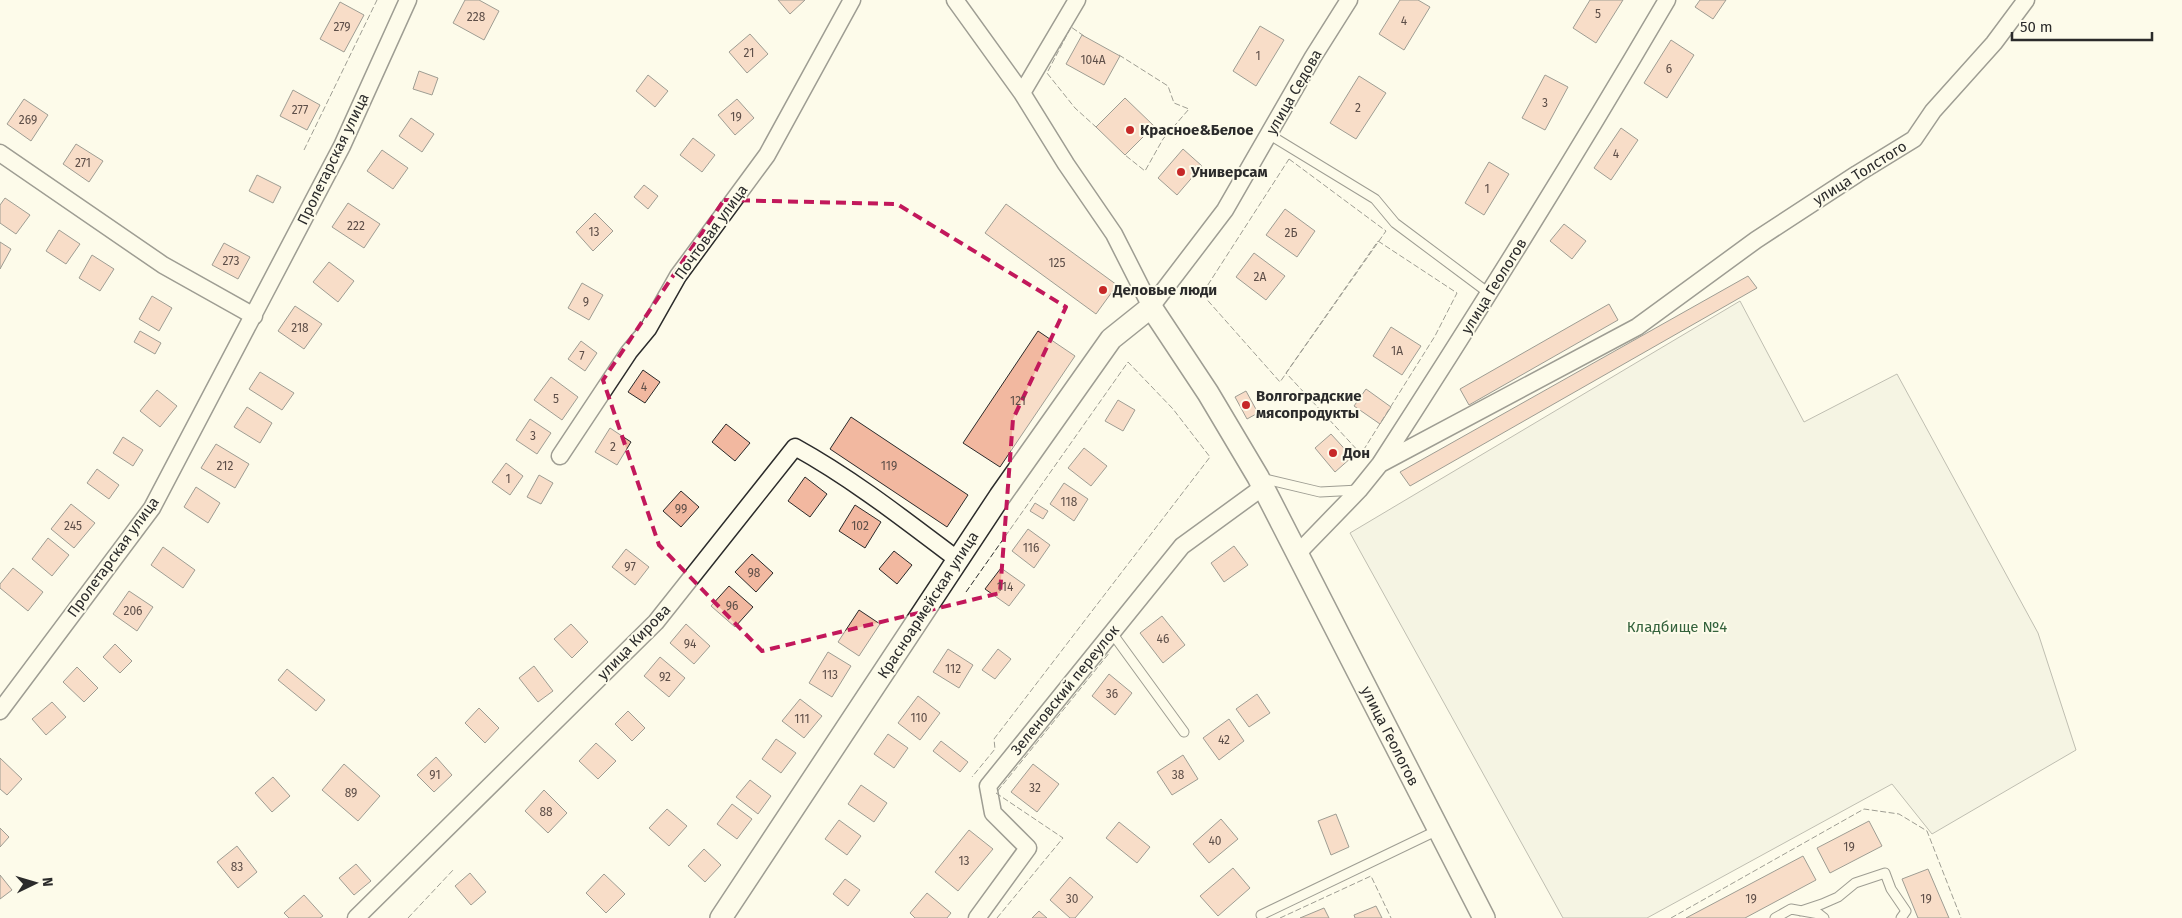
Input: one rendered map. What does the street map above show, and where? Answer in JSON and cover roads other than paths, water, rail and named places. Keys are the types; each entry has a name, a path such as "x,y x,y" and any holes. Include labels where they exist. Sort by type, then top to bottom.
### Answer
{"street":[{"name":"Пролетарская улица","path":"0,711 152,508 342,146 408,0"},
{"name":"Почтовая улица","path":"560,456 629,352 648,329 678,276 767,155 852,0"},
{"path":"955,0 1022,94 1066,164 1114,234 1151,307"},
{"path":"1022,94 1077,0"},
{"name":"улица Седова","path":"1151,307 1225,210 1313,57 1349,0"},
{"name":"улица Геологов","path":"1297,554 1359,490 1380,464 1490,294 1584,142 1667,0"},
{"name":"улица Толстого","path":"1380,464 1637,328 1756,240 1856,174 1914,139 1933,111 1994,43 2026,0"},
{"path":"0,153 163,265 254,316"},
{"name":"улица Геологов","path":"1151,307 1208,393 1261,482 1484,918"},
{"name":"Красноармейская улица","path":"721,918 1000,496 1110,339 1151,307"},
{"name":"улица Кирова","path":"356,918 656,622 794,447 818,459 884,504 958,560"},
{"name":"Зеленовский переулок","path":"977,918 1028,848 993,813 988,786 1182,546 1261,482"}],"lane":[{"path":"1270,134 1375,199 1395,223 1490,294"},
{"path":"1261,482 1320,492 1359,490"},
{"path":"1112,633 1184,732"},
{"path":"1261,915 1438,830"},
{"path":"1801,911 1838,897 1855,883 1886,873 1891,889 1906,911 1902,918"},
{"path":"1775,918 1791,909 1819,914 1824,918"}],"place":[{"name":"Красное&Белое","path":"1130,130"},
{"name":"Универсам","path":"1181,172"},
{"name":"Деловые люди","path":"1103,290"},
{"name":"Волгоградские мясопродукты","path":"1246,405"},
{"name":"Дон","path":"1333,453"}],"park label":[{"name":"Кладбище №4","path":"1677,627"}]}
